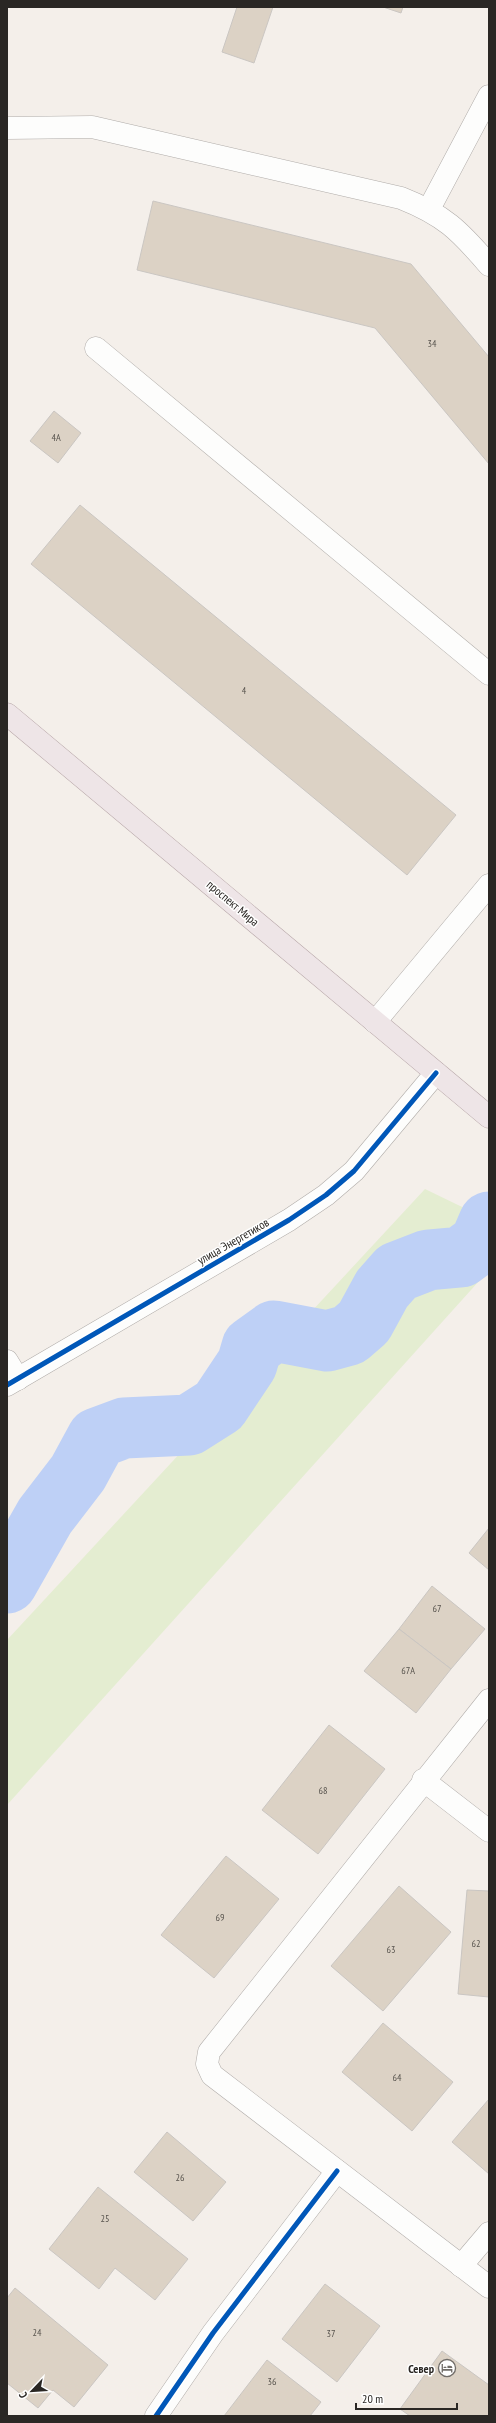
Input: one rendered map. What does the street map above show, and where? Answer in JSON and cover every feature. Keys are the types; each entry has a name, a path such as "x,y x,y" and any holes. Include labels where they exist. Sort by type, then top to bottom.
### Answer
{"main road":[{"name":"проспект Мира","path":"7,714 489,1117"}],"street":[{"path":"429,209 489,96"},
{"path":"7,128 92,127 401,198 429,209 461,232 489,265"},
{"path":"96,348 489,674"},
{"path":"375,1022 489,885"},
{"name":"улица Энергетиков","path":"11,1375 290,1220 326,1195 354,1171 436,1073"},
{"path":"489,1700 423,1780 209,2052 207,2064 212,2074 489,2287"},
{"path":"423,1780 489,1831"},
{"path":"156,2416 213,2333 337,2171"},
{"path":"461,2266 489,2233"}],"green space":[{"path":"425,1189 489,1220 489,1270 7,1805 7,1640"}],"building":[{"path":"237,7 273,7 254,63 222,52"},
{"path":"383,7 403,7 401,13"},
{"path":"153,201 411,264 489,357 489,464 375,328 137,270"},
{"path":"54,411 81,433 58,463 30,441"},
{"path":"80,505 456,815 407,875 31,564"},
{"path":"489,1528 489,1570 469,1553"},
{"path":"432,1586 485,1629 451,1669 399,1629"},
{"path":"399,1629 451,1669 416,1713 364,1671"},
{"path":"329,1725 385,1769 318,1854 262,1810"},
{"path":"226,1856 279,1899 214,1978 161,1935"},
{"path":"399,1886 451,1932 383,2011 331,1966"},
{"path":"467,1890 489,1891 489,1997 458,1994"},
{"path":"383,2023 453,2082 412,2131 342,2072"},
{"path":"489,2099 489,2174 452,2142"},
{"path":"167,2132 226,2182 193,2221 134,2172"},
{"path":"98,2187 188,2259 155,2300 115,2268 99,2289 49,2249"},
{"path":"325,2284 380,2326 337,2382 282,2339"},
{"path":"15,2288 108,2365 74,2407 53,2390 38,2408 7,2383 7,2298"},
{"name":"Север","path":"442,2351 489,2385 489,2416 410,2416 400,2409"},
{"path":"267,2360 321,2402 310,2416 224,2416"}],"waterway":[{"path":"7,1583 45,1516 78,1473 97,1438 124,1428 189,1425 219,1406 247,1364 252,1347 274,1331 327,1341 349,1335 364,1322 382,1289 397,1272 428,1260 461,1257 480,1243 489,1222"}],"cycle path":[{"path":"7,1385 289,1220 326,1195 354,1171 436,1073"},
{"path":"156,2416 213,2333 337,2171"}],"place":[{"name":"Север","path":"447,2368"}]}
